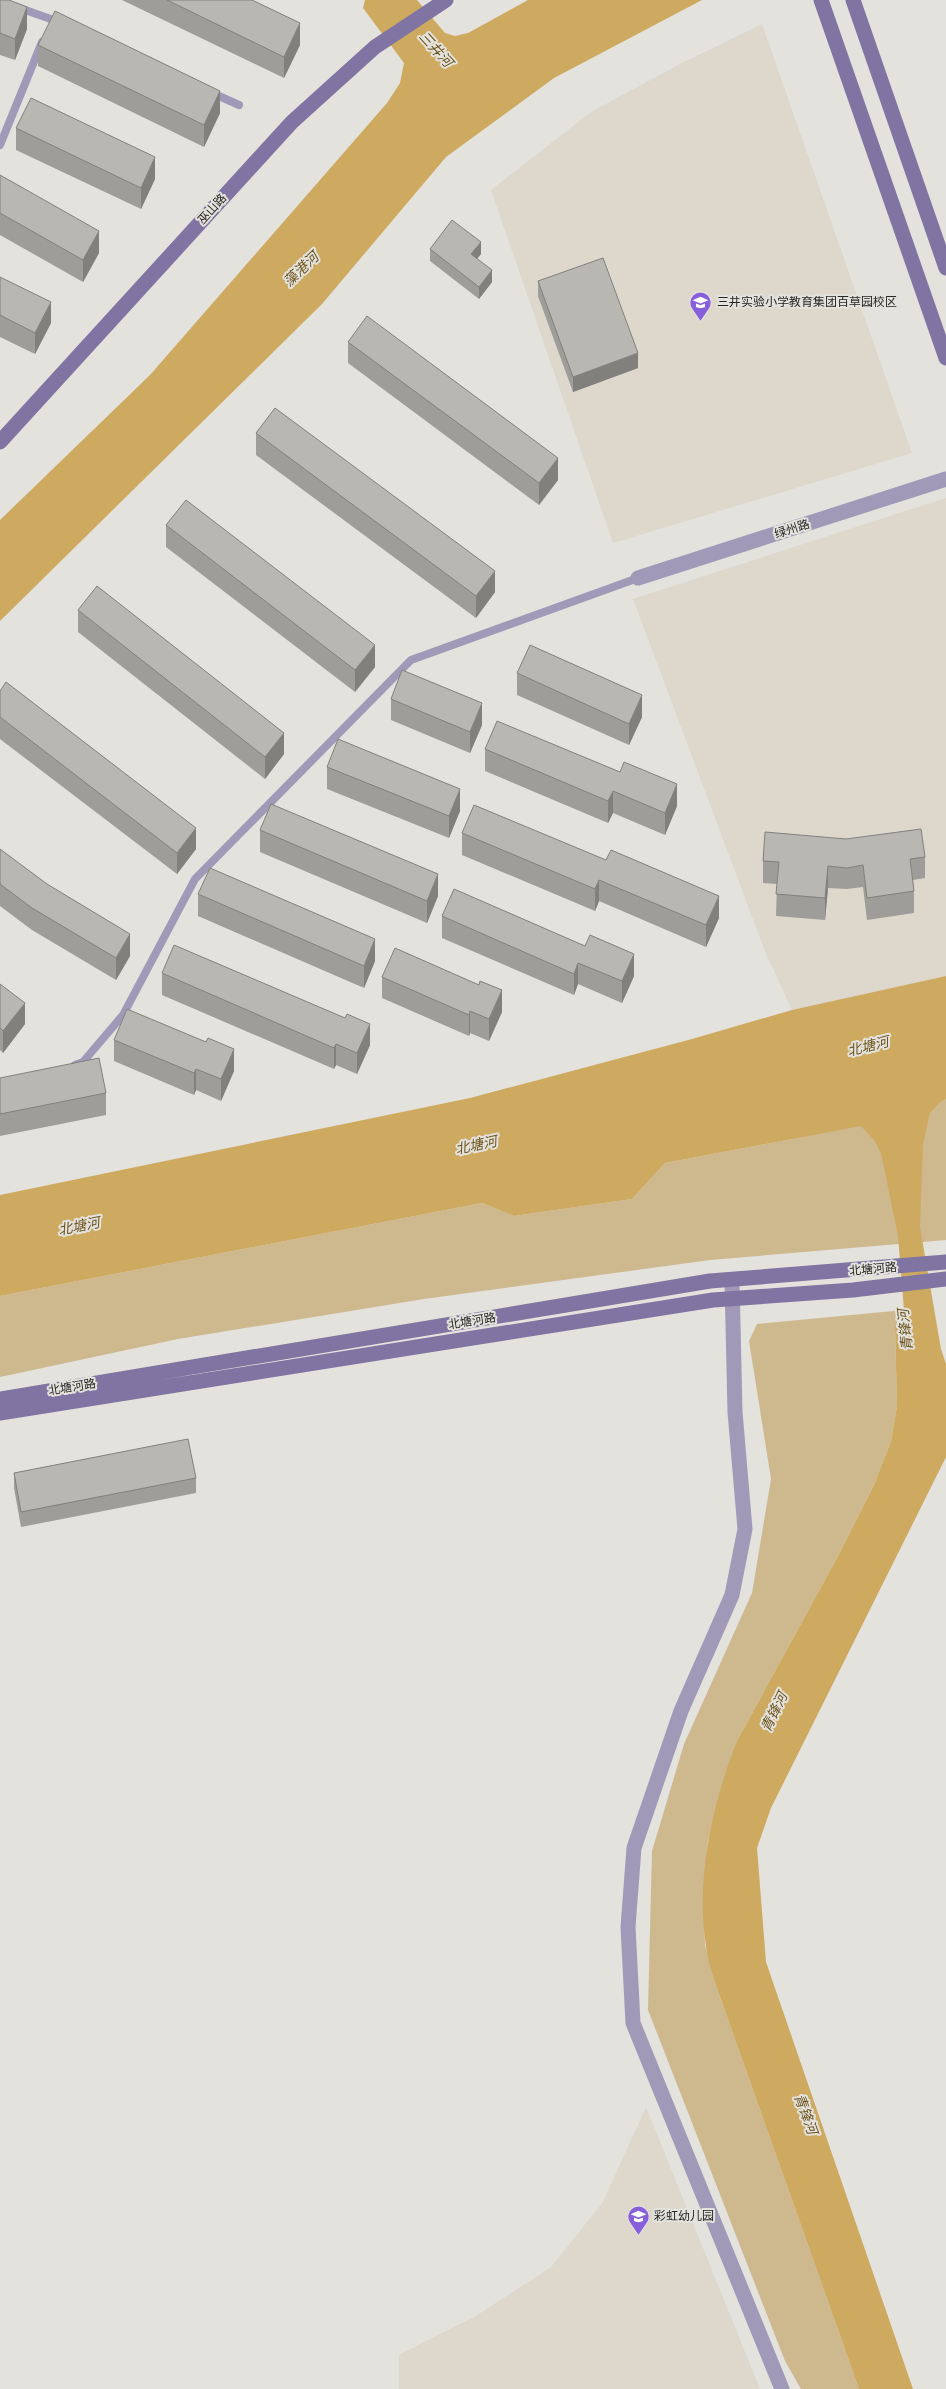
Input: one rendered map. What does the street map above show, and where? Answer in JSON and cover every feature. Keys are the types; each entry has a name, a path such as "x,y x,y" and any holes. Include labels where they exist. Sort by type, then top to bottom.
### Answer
{"main road":[{"path":"821,0 946,358"},
{"path":"853,0 946,268"},
{"name":"巫山路","path":"0,442 292,122 375,47 442,2"},
{"name":"北塘河路","path":"0,1399 710,1281 945,1262"},
{"name":"北塘河路","path":"0,1414 693,1303 853,1290 945,1279"}],"street":[{"name":"绿州路","path":"638,578 946,479"},
{"path":"732,1280 734,1412 745,1528 732,1595 682,1711 634,1848 628,1927 633,2024 782,2389"}],"lane":[{"path":"0,1 69,26"},
{"path":"47,28 51,19"},
{"path":"0,145 44,37"},
{"path":"203,88 239,105"},
{"path":"66,1068 83,1062 123,1016 195,880 412,660 638,578"}],"shaded area":[{"name":"三井实验小学教育集团百草园校区","path":"762,24 912,453 613,543 491,190 591,112 678,65"},
{"path":"946,498 946,976 792,1010 766,954 633,599"},
{"path":"946,1099 946,1240 710,1260 424,1299 178,1339 0,1377 0,1296 482,1203 514,1216 632,1199 665,1163 792,1139"},
{"path":"904,1310 905,1324 895,1326 897,1406 891,1441 874,1485 838,1556 738,1739 708,1841 703,1900 705,1945 714,1980 859,2389 801,2389 785,2361 648,2010 652,1851 684,1744 752,1593 771,1479 749,1341 757,1324"},
{"name":"彩虹幼儿园","path":"646,2107 760,2389 399,2389 399,2355 476,2316 551,2267 603,2202"}],"water":[{"path":"365,0 417,0 445,33 455,36 468,33 528,0 702,0 554,78 446,157 322,304 0,621 0,520 150,375 387,103 400,83 404,63 363,8"},
{"path":"946,976 946,1099 940,1102 930,1113 923,1144 920,1227 941,1349 946,1364 946,1457 771,1808 757,1848 766,1962 913,2389 859,2389 714,1980 709,1963 703,1921 703,1895 708,1841 714,1814 729,1762 738,1739 838,1556 874,1485 891,1441 897,1406 895,1326 905,1323 898,1236 881,1153 874,1140 861,1126 665,1163 632,1199 514,1216 482,1203 0,1296 0,1195 470,1098 692,1039 792,1010"}],"building":[{"path":"0,0 9,0 27,7 15,39 0,33"},
{"path":"167,0 252,0 300,23 284,57"},
{"path":"55,11 220,91 204,125 38,45"},
{"path":"31,98 155,157 141,188 16,128"},
{"path":"0,175 99,231 83,260 0,213"},
{"path":"452,220 481,242 471,254 492,270 479,287 430,249"},
{"path":"603,258 638,353 573,377 538,281"},
{"path":"0,277 51,302 35,333 0,315"},
{"path":"367,316 558,458 539,483 348,342"},
{"path":"275,408 495,571 476,596 256,433"},
{"path":"186,500 375,645 355,670 166,525"},
{"path":"97,586 284,733 265,757 78,610"},
{"path":"530,645 642,695 629,724 517,673"},
{"path":"402,670 482,703 470,732 391,699"},
{"path":"6,682 196,828 177,853 0,717 0,691"},
{"path":"497,721 620,772 624,762 677,784 665,813 613,791 608,801 485,749"},
{"path":"338,739 460,789 449,816 327,767"},
{"path":"271,804 438,874 427,901 260,830"},
{"path":"474,805 606,860 611,850 719,896 706,925 599,880 595,889 462,833"},
{"path":"921,829 925,857 910,859 914,891 867,898 863,865 847,868 828,866 825,898 776,894 779,862 763,861 765,832 846,839"},
{"path":"0,849 47,884 130,934 116,958 32,908 0,884"},
{"path":"210,868 375,939 364,966 198,894"},
{"path":"454,889 585,946 590,935 634,954 622,981 578,963 574,974 442,916"},
{"path":"174,945 345,1018 347,1014 370,1024 357,1053 336,1044 334,1048 162,973"},
{"path":"395,948 479,985 480,981 502,990 489,1019 470,1011 469,1015 382,977"},
{"path":"0,984 25,1003 3,1031 0,1028"},
{"path":"127,1009 206,1042 208,1038 234,1049 221,1079 196,1069 194,1073 114,1040"},
{"path":"99,1058 106,1093 0,1114 0,1078"},
{"path":"188,1439 196,1478 21,1512 14,1473"}],"place":[{"name":"三井实验小学教育集团百草园校区","path":"701,321"},
{"name":"彩虹幼儿园","path":"638,2235"}],"water label":[{"name":"三井河","path":"436,49"},
{"name":"藻港河","path":"301,269"},
{"name":"北塘河","path":"868,1046"},
{"name":"北塘河","path":"476,1145"},
{"name":"北塘河","path":"79,1226"},
{"name":"青锋河","path":"905,1330"},
{"name":"青锋河","path":"774,1712"},
{"name":"青锋河","path":"806,2114"}]}
